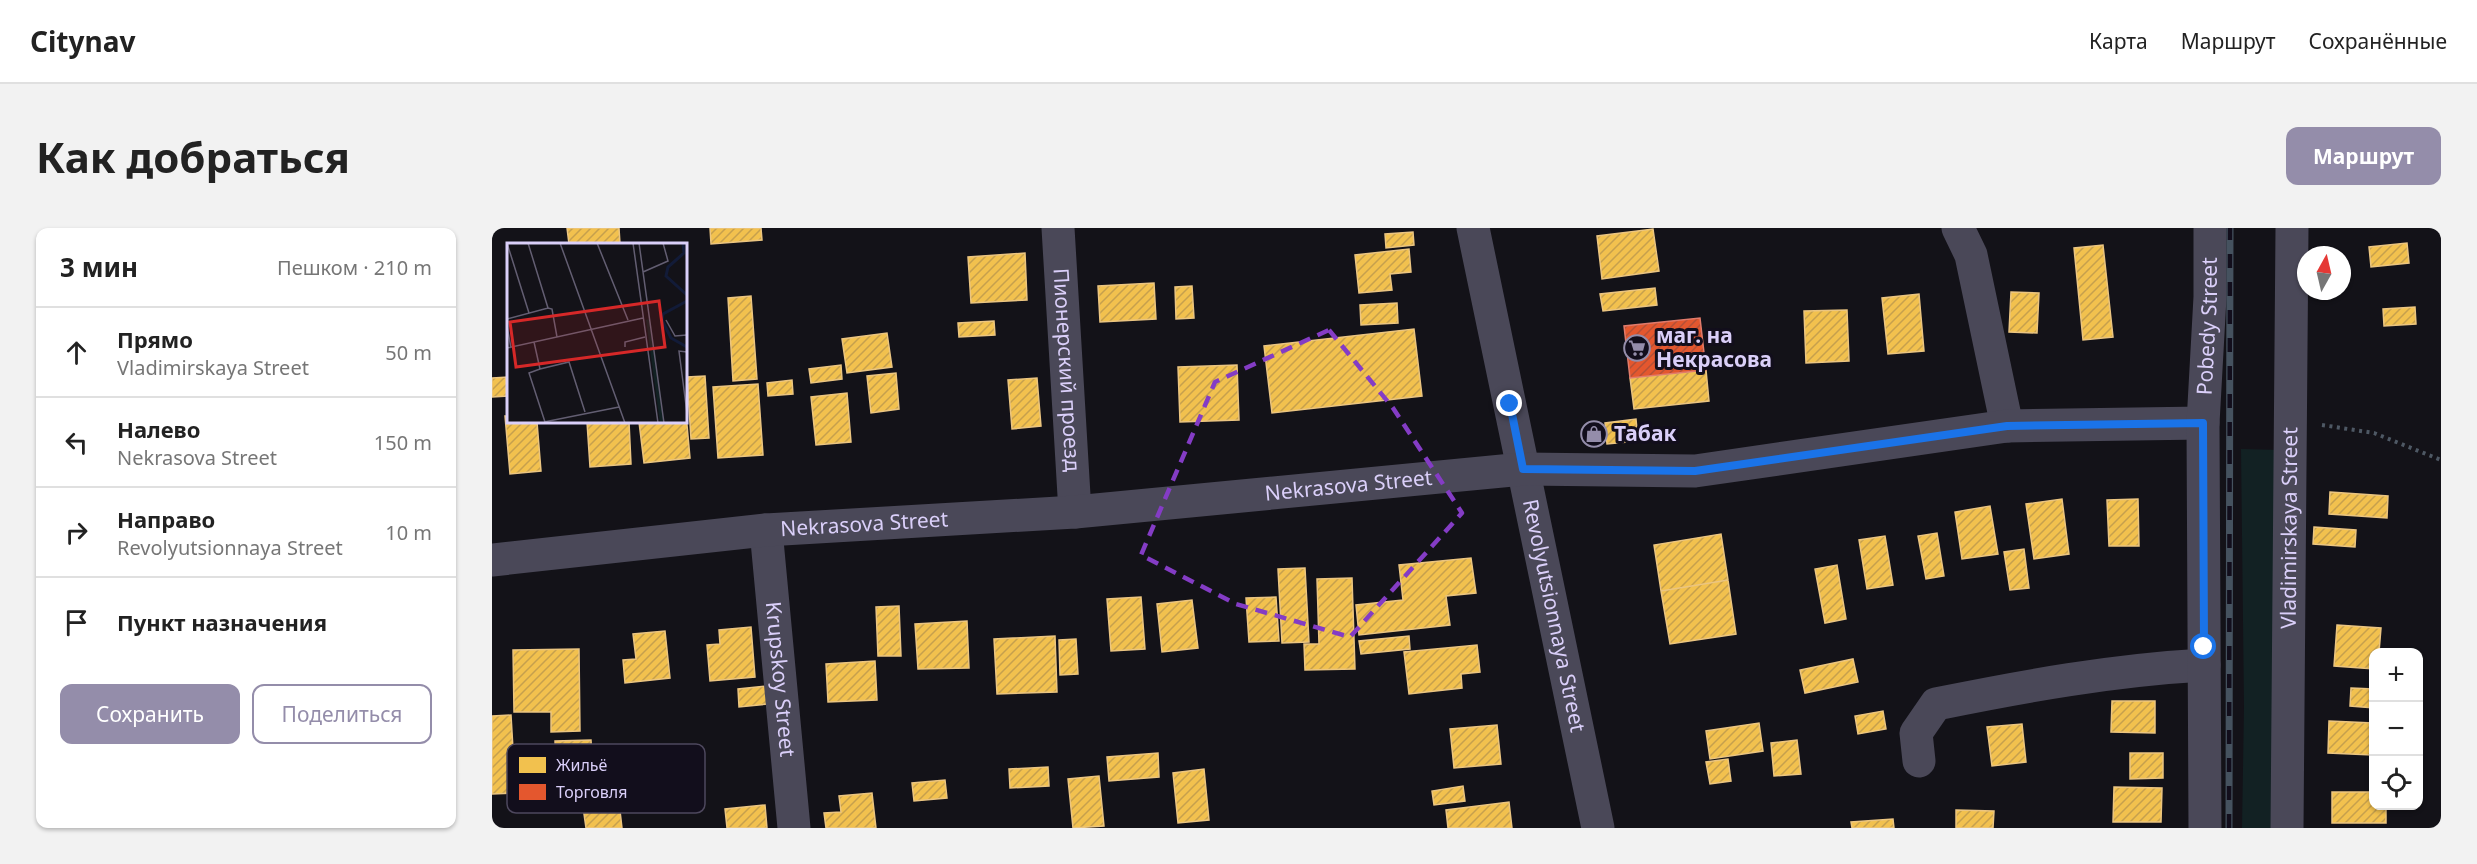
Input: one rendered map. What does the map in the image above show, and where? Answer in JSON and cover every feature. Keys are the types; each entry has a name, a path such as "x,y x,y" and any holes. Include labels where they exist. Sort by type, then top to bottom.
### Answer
{"street":[{"name":"Пионерский проезд","path":"1058,228 1076,512"},
{"name":"Revolyutsionnaya Street","path":"1473,228 1598,828"},
{"path":"1958,228 1971,255 2007,426"},
{"name":"Pobedy Street","path":"2203,423 2210,297 2210,228"},
{"name":"Vladimirskaya Street","path":"2287,828 2292,228"},
{"name":"Nekrasova Street","path":"492,560 766,530 1076,512 1523,469 1695,471 2007,426 2203,423"},
{"path":"2203,423 2205,828"},
{"name":"Krupskoy Street","path":"766,530 794,828"},
{"path":"1919,761 1916,733 1936,704 2007,690 2151,668 2204,665"}],"path":[{"path":"2291,421 2374,433 2441,460"}],"highlighted area":[{"path":"1329,330 1393,408 1462,513 1350,637 1236,604 1141,555 1215,382"}],"shaded area":[{"path":"2241,449 2282,450 2280,828 2242,828 2244,707"}],"building: Жильё":[{"path":"567,228 619,228 620,243 569,243"},
{"path":"710,228 761,228 762,240 711,244"},
{"path":"1653,229 1659,271 1602,279 1597,236"},
{"path":"1413,232 1414,245 1386,248 1385,234"},
{"path":"2407,243 2409,263 2371,267 2369,247"},
{"path":"2103,245 2113,337 2083,340 2074,248"},
{"path":"1409,249 1411,272 1390,274 1392,290 1359,293 1355,255"},
{"path":"1025,253 1027,300 971,303 968,257"},
{"path":"1154,283 1156,319 1100,322 1098,286"},
{"path":"1192,286 1194,318 1176,319 1175,287"},
{"path":"1655,288 1657,305 1603,311 1600,294"},
{"path":"2011,292 2039,293 2037,333 2009,332"},
{"path":"1919,294 1924,351 1888,354 1882,298"},
{"path":"751,296 757,379 733,381 728,298"},
{"path":"1397,303 1398,323 1361,325 1360,305"},
{"path":"2415,307 2416,324 2384,326 2383,309"},
{"path":"1847,310 1849,361 1806,363 1804,311"},
{"path":"994,321 995,335 959,337 958,323"},
{"path":"1414,329 1422,396 1272,413 1264,346"},
{"path":"887,333 892,367 847,373 842,339"},
{"path":"841,365 842,379 811,383 809,369"},
{"path":"1237,365 1239,420 1180,422 1178,367"},
{"path":"1706,370 1709,401 1634,409 1630,378"},
{"path":"896,373 899,409 871,413 867,376"},
{"path":"705,376 709,438 691,439 687,377"},
{"path":"507,377 507,396 492,397 492,378"},
{"path":"1037,378 1041,426 1012,429 1008,380"},
{"path":"792,380 793,394 768,396 767,383"},
{"path":"758,384 763,455 718,458 713,387"},
{"path":"847,393 851,442 816,445 811,397"},
{"path":"505,416 507,416 507,423 537,423 541,471 510,474"},
{"path":"1636,419 1638,441 1607,444 1605,423"},
{"path":"587,423 629,423 631,464 590,467"},
{"path":"639,423 687,423 690,458 644,463"},
{"path":"2330,492 2388,496 2387,518 2329,514"},
{"path":"2062,499 2069,554 2034,559 2026,504"},
{"path":"2138,499 2139,546 2109,546 2107,500"},
{"path":"1990,506 1998,554 1962,559 1955,512"},
{"path":"2314,527 2356,530 2355,547 2313,544"},
{"path":"1937,533 1944,576 1926,579 1918,536"},
{"path":"1721,534 1728,580 1661,591 1654,545"},
{"path":"1885,536 1893,585 1867,589 1859,540"},
{"path":"2024,549 2029,588 2010,590 2004,552"},
{"path":"1471,558 1476,593 1446,596 1450,625 1359,635 1356,605 1403,600 1399,565"},
{"path":"1837,565 1846,619 1825,623 1815,569"},
{"path":"1305,568 1309,642 1282,643 1278,569"},
{"path":"1352,578 1355,669 1305,670 1304,644 1319,644 1317,579"},
{"path":"1728,580 1736,634 1670,644 1661,591"},
{"path":"1141,597 1145,649 1111,651 1107,599"},
{"path":"1276,597 1279,641 1249,642 1246,598"},
{"path":"1192,600 1198,648 1162,652 1157,604"},
{"path":"899,606 901,656 878,656 876,607"},
{"path":"967,621 969,668 918,669 915,624"},
{"path":"2337,625 2381,628 2379,648 2369,648 2369,669 2334,666"},
{"path":"751,627 755,677 710,681 707,645 720,644 719,630"},
{"path":"665,631 670,678 625,683 623,660 636,659 633,634"},
{"path":"1055,636 1057,692 997,694 994,639"},
{"path":"1409,636 1410,649 1361,654 1359,641"},
{"path":"1076,639 1078,674 1060,675 1059,640"},
{"path":"1477,645 1480,672 1461,674 1462,688 1409,694 1404,652"},
{"path":"579,649 580,731 551,732 551,712 514,712 513,650"},
{"path":"1853,659 1858,682 1805,693 1800,670"},
{"path":"875,661 877,700 828,702 826,664"},
{"path":"766,686 768,704 739,707 738,689"},
{"path":"2351,688 2369,689 2369,708 2350,706"},
{"path":"2112,701 2155,701 2155,733 2111,732"},
{"path":"1883,711 1886,729 1858,734 1855,716"},
{"path":"511,715 513,744 507,744 507,793 492,794 492,716"},
{"path":"2329,721 2369,723 2369,755 2328,753"},
{"path":"1759,723 1763,751 1710,759 1706,731"},
{"path":"2022,724 2026,762 1992,766 1987,727"},
{"path":"1497,725 1501,764 1454,768 1450,729"},
{"path":"591,740 591,744 555,744 555,741"},
{"path":"1797,740 1801,774 1774,776 1771,743"},
{"path":"1158,753 1159,777 1109,781 1107,757"},
{"path":"2130,753 2163,753 2163,778 2130,779"},
{"path":"1728,759 1731,781 1710,784 1706,762"},
{"path":"1048,767 1049,786 1010,788 1009,769"},
{"path":"1204,769 1209,820 1178,823 1173,773"},
{"path":"1099,776 1104,826 1073,828 1068,779"},
{"path":"945,780 947,798 914,801 912,783"},
{"path":"1463,786 1465,801 1434,805 1432,791"},
{"path":"2114,787 2162,788 2161,822 2113,822"},
{"path":"2332,792 2369,792 2369,810 2386,810 2386,823 2332,823"},
{"path":"872,793 876,828 826,828 824,813 841,812 839,796"},
{"path":"1509,802 1512,828 1448,828 1446,810"},
{"path":"765,805 767,828 727,828 725,809"},
{"path":"1956,810 1994,811 1993,828 1956,828"},
{"path":"584,813 620,813 622,828 586,828"},
{"path":"1893,819 1894,828 1852,828 1851,822"}],"building: Торговля":[{"path":"1700,318 1706,370 1630,378 1624,326"}],"railway":[{"path":"2229,828 2230,228"}],"place":[{"name":"маг. на Некрасова","path":"1637,348"},
{"name":"Табак","path":"1594,434"}],"route":[{"path":"1510,404 1523,469 1695,471 2007,426 2203,423 2204,647"}]}
